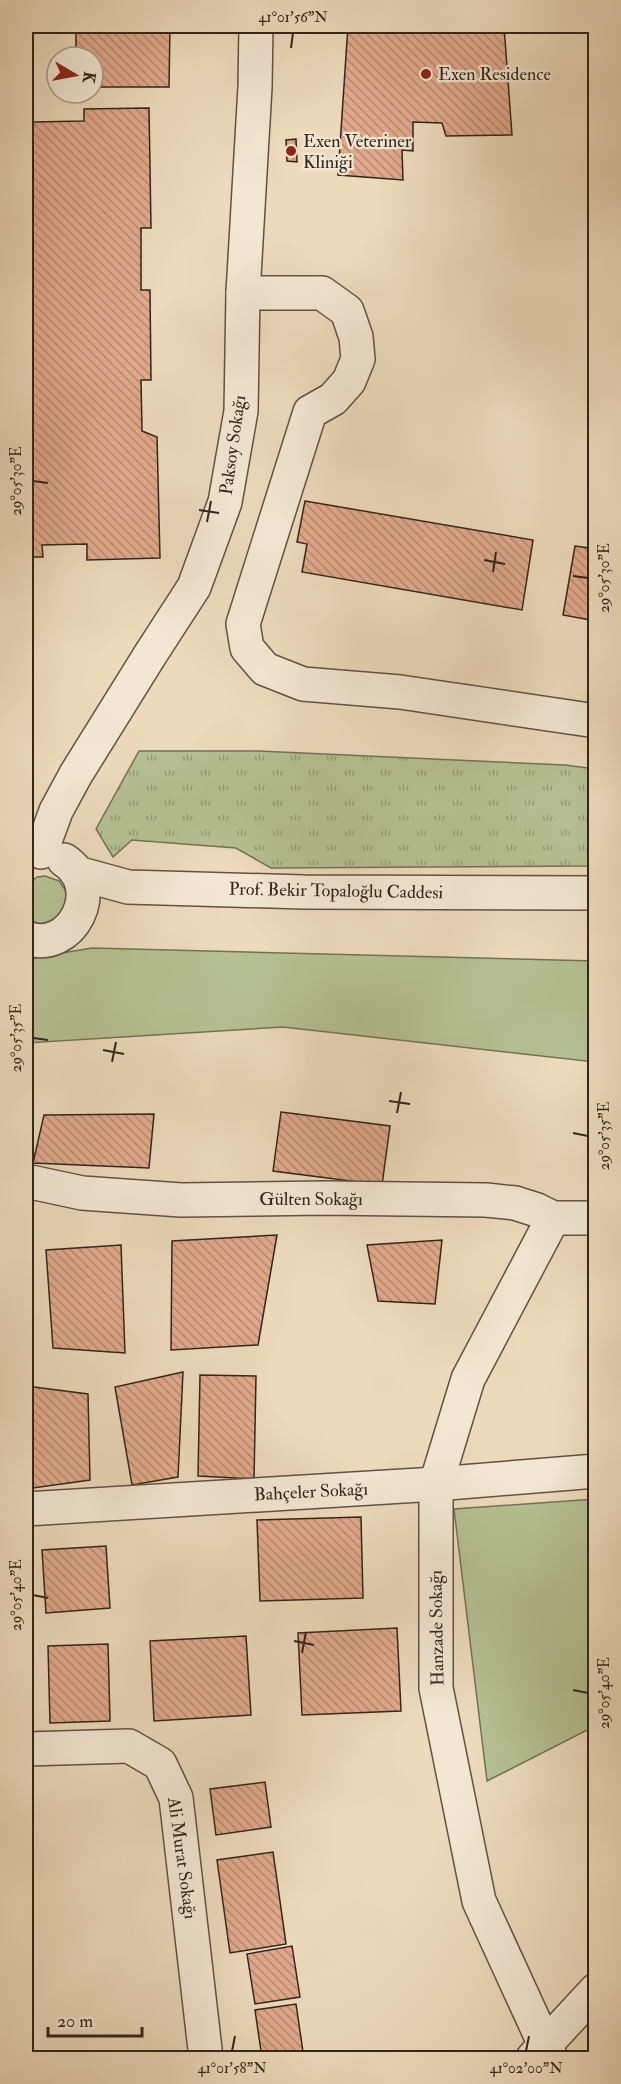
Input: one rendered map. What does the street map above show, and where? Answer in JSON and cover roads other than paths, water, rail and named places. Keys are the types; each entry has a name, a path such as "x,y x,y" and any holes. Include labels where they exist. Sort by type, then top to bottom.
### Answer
{"street":[{"name":"Paksoy Sokağı","path":"33,854 76,774 195,587 225,502 241,411 243,293 255,87 256,26"},
{"path":"243,293 322,293 346,311 356,338 358,359 349,381 333,399 310,412 243,624 247,648 265,669 303,684 400,692 596,721"},
{"path":"26,938 46,940 61,936 76,920 84,900 83,886 77,873 68,862 55,855 33,854"},
{"name":"Prof. Bekir Topaloğlu Caddesi","path":"77,873 128,887 304,892 596,893"},
{"name":"Gülten Sokağı","path":"26,1181 82,1193 181,1200 324,1198 486,1200 514,1203 553,1218 596,1218"},
{"name":"Hanzade Sokağı","path":"543,2054 479,1900 436,1688 436,1484 468,1379 553,1218"},
{"name":"Bahçeler Sokağı","path":"26,1509 436,1484 596,1471"},
{"name":"Ali Murat Sokağı","path":"26,1749 129,1746 160,1764 177,1798 206,2058"},
{"path":"543,2054 596,1990"}],"place":[{"name":"Exen Residence","path":"426,74"},
{"name":"Exen Veteriner Kliniği","path":"291,151"}]}
